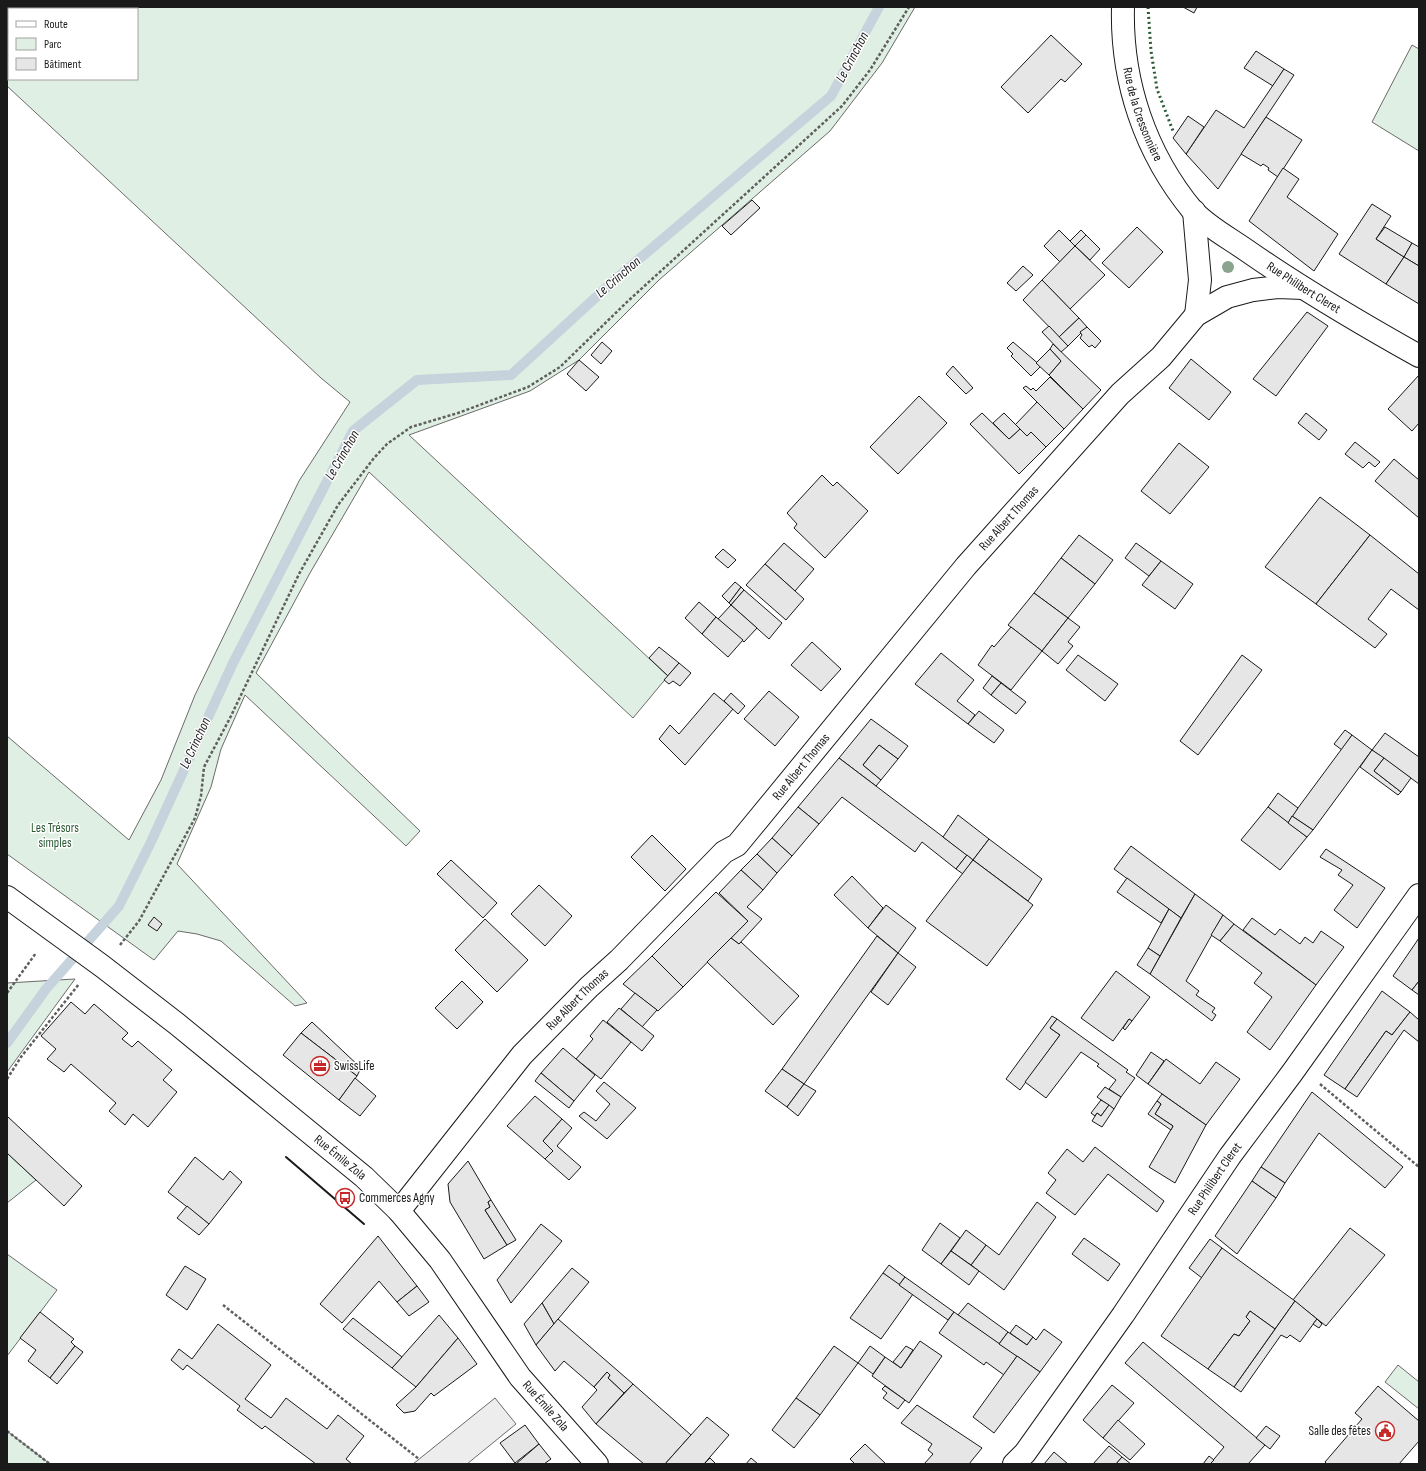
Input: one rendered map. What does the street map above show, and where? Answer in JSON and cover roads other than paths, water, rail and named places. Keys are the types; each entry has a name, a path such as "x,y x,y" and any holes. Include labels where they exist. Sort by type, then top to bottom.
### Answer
{"street":[{"name":"Rue de la Cressonnière","path":"1123,7 1125,58 1131,93 1150,144 1174,183 1194,211"},
{"name":"Rue Philibert Cleret","path":"1194,211 1216,230 1303,288 1419,356"},
{"path":"1194,211 1200,280 1196,315"},
{"name":"Rue Albert Thomas","path":"399,1211 522,1056 589,988 620,960 724,852 737,845 966,566 1120,394 1161,357 1196,315 1227,297 1253,290 1278,287 1303,288"},
{"name":"Rue Philibert Cleret","path":"1014,1464 1024,1453 1123,1314 1230,1156 1298,1065 1419,895"},
{"name":"Rue Émile Zola","path":"7,897 96,963 306,1128 364,1177 399,1211 440,1260 520,1377 597,1464"}],"waterway":[{"name":"Le Crinchon","path":"7,1043 46,989 119,906 150,844 233,663 353,431 417,380 511,375 618,277 831,96 879,7"}],"place":[{"name":"SwissLife","path":"320,1066"},
{"name":"Commerces Agny","path":"345,1198"},
{"name":"Salle des fêtes","path":"1385,1431"}],"park label":[{"name":"Les Trésors simples","path":"55,836"}]}
